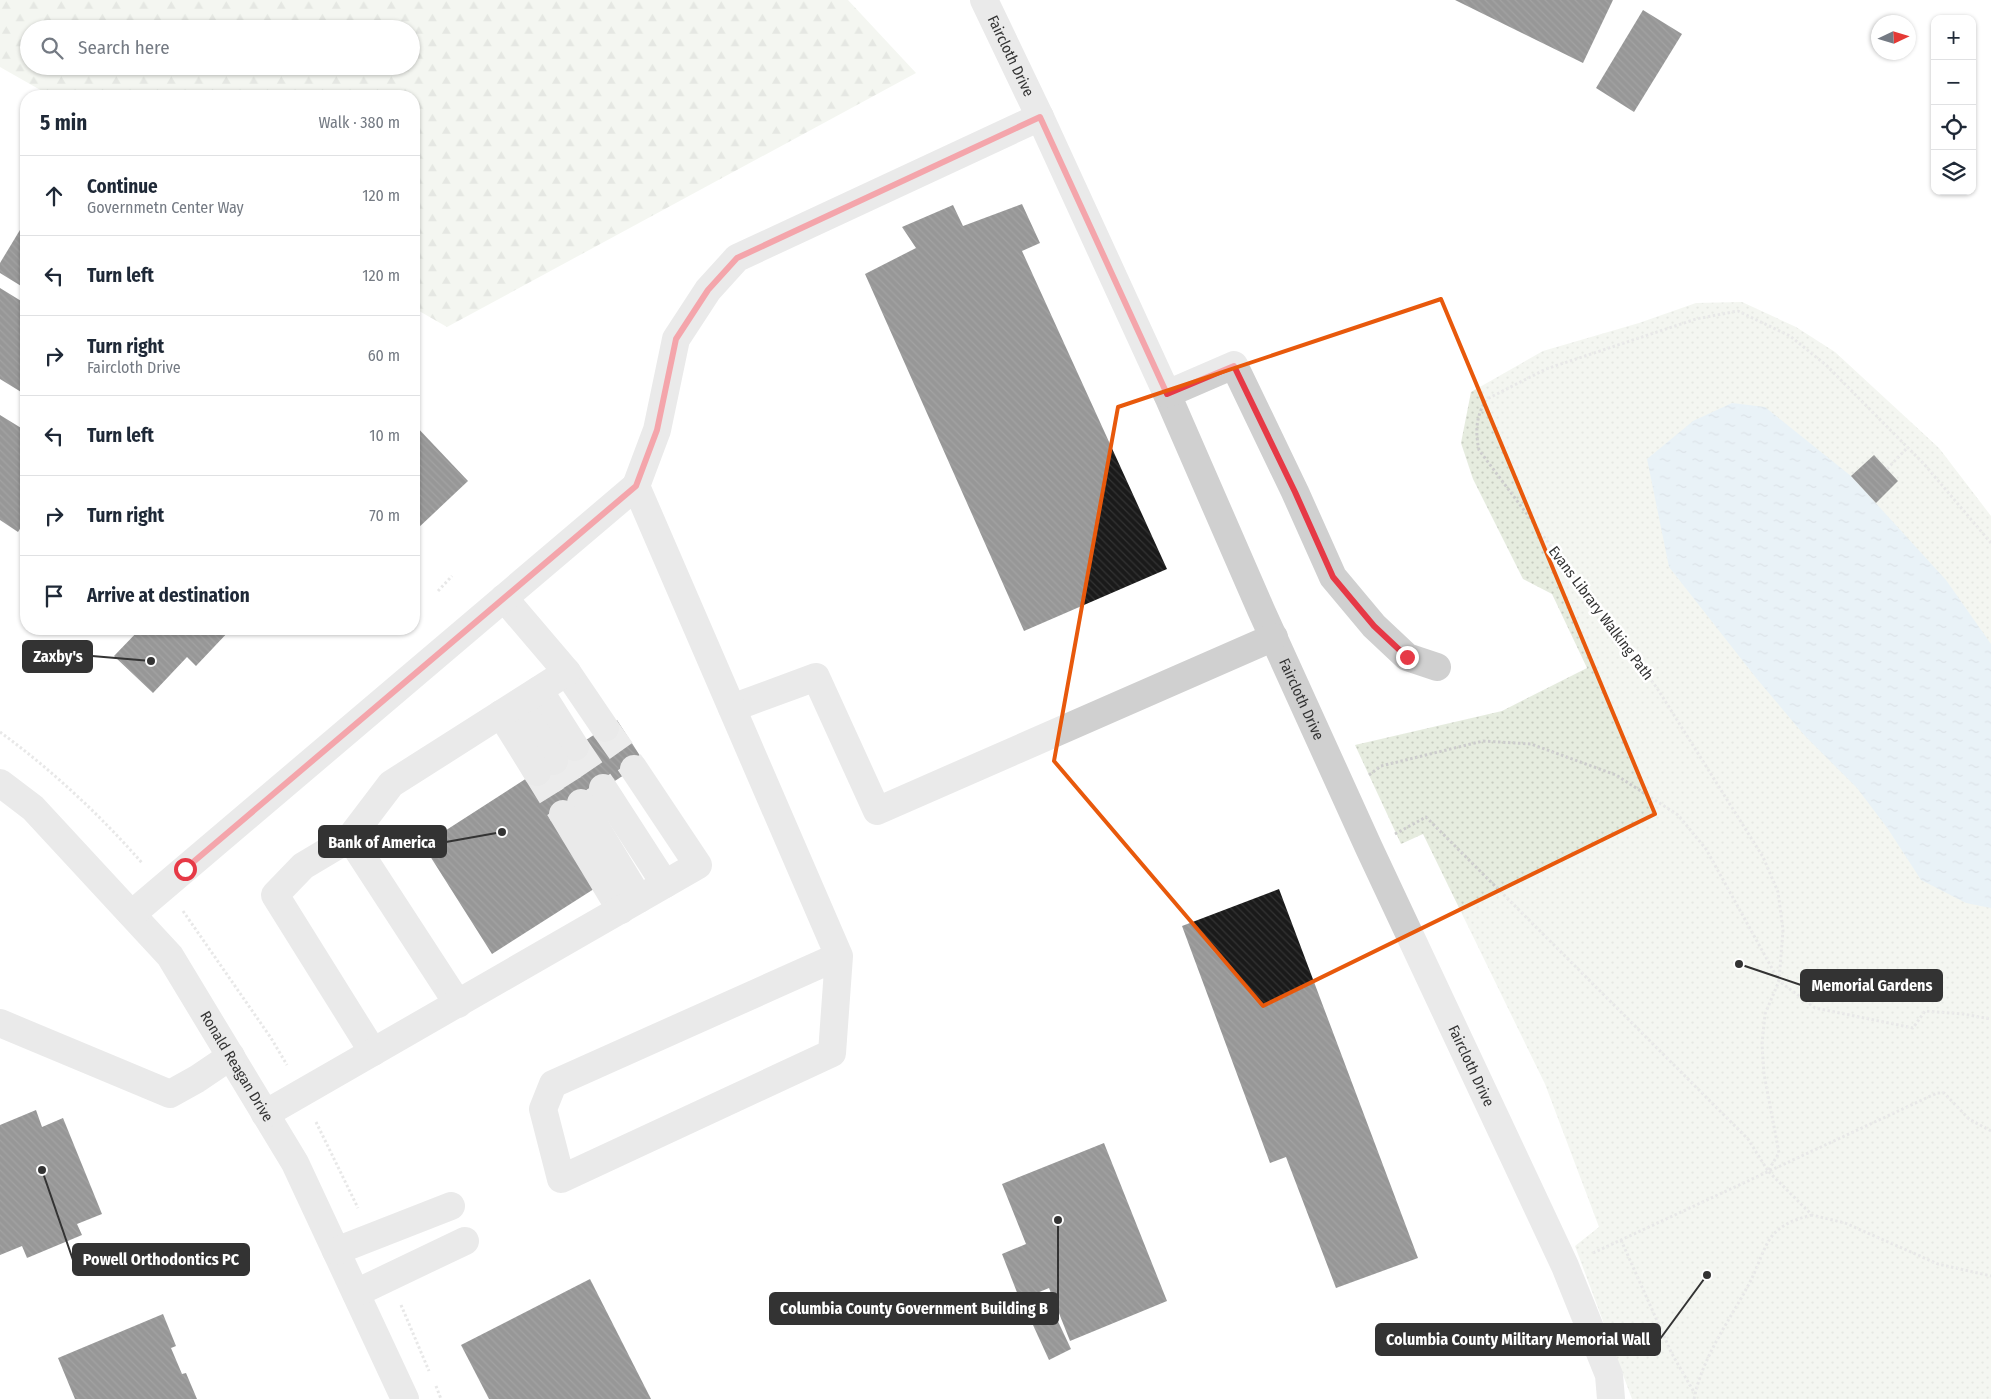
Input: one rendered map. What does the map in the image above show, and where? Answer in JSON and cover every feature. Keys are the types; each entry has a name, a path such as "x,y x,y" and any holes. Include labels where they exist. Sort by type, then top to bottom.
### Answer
{"street":[{"name":"Faircloth Drive","path":"984,0 1040,117 1167,394 1344,793 1565,1266 1609,1375 1611,1399"},
{"path":"132,914 636,486 657,430 676,339 708,290 737,258 1040,117"},
{"path":"1167,394 1234,366 1295,492 1333,577 1374,626 1407,657 1437,667"},
{"path":"636,486 839,956 832,1053 561,1179 543,1109 553,1084 839,956"},
{"path":"504,598 535,693 571,750 535,693"},
{"path":"732,708 816,678 877,811 1274,636"},
{"path":"373,1052 275,894 303,866 350,838 391,784 535,693"},
{"name":"Ronald Reagan Drive","path":"0,784 33,808 170,956 295,1163 405,1399"},
{"path":"598,791 659,887"},
{"path":"598,791 659,887"},
{"path":"598,791 659,887"},
{"path":"350,838 458,1004"},
{"path":"265,1114 659,887"},
{"path":"0,1023 170,1094 231,1056"},
{"path":"336,1251 451,1206"},
{"path":"356,1293 465,1241"}],"path":[{"name":"Evans Library Walking Path","path":"1768,1171 1779,1152 1764,1074 1762,1044 1765,1014 1779,981 1783,930 1778,892 1763,857 1657,688 1479,450 1476,424 1482,407 1488,399 1546,369 1696,319 1738,311 1790,336 1826,365 1924,464 1991,543"},
{"path":"1886,469 1908,448"},
{"path":"438,591 452,576"},
{"path":"1344,793 1381,766 1482,741 1531,744 1616,775 1678,815 1706,849 1779,981 1815,1008 1913,1028 1925,1011 1963,1014 1991,1020"},
{"path":"1388,838 1426,817 1748,1139 1768,1171 1812,1215"},
{"path":"1565,1266 1937,1093 1944,1093 1969,1119 1991,1131"},
{"path":"1694,1399 1705,1360 1752,1279 1771,1237 1791,1221 1812,1215 1845,1223 1938,1264 1991,1276"},
{"path":"1621,1240 1671,1352 1695,1394"}],"highlighted area":[{"path":"1441,299 1655,814 1263,1006 1054,761 1118,407"}],"green space":[{"path":"0,0 848,0 916,73 447,327 420,311 420,90 40,90 0,67"},
{"path":"1742,302 1796,327 1835,352 1939,448 1991,516 1991,1399 1632,1399 1575,1246 1599,1227 1545,1084 1423,834 1401,844 1355,745 1502,711 1587,668 1552,594 1523,579 1473,479 1461,443 1471,392 1543,351 1639,323 1696,303"}],"water":[{"path":"1732,403 1765,407 1851,476 1946,580 1991,644 1991,908 1966,903 1921,880 1888,829 1857,788 1805,736 1757,679 1669,567 1647,459 1693,421"}],"building":[{"path":"1455,0 1613,0 1583,63"},
{"path":"1643,10 1682,34 1634,112 1596,88"},
{"path":"1022,204 1040,243 1022,251 1167,569 1024,631 865,274 916,248 902,227 953,205 963,226"},
{"path":"20,230 20,285 0,273 0,263"},
{"path":"0,288 20,300 20,391 0,379"},
{"path":"0,415 20,427 20,529 18,532 0,520"},
{"path":"420,430 468,481 420,526"},
{"path":"1874,455 1898,481 1876,503 1851,476"},
{"path":"134,635 225,635 196,666 187,657 153,693 114,656"},
{"path":"617,720 644,762 581,803 597,887 492,954 423,845"},
{"path":"1279,889 1418,1258 1336,1288 1286,1157 1270,1163 1182,926"},
{"path":"36,1110 42,1127 63,1118 102,1214 77,1224 82,1235 27,1258 22,1246 0,1255 0,1125"},
{"path":"1104,1143 1167,1301 1070,1341 1049,1288 1020,1300 1002,1254 1026,1244 1002,1184"},
{"path":"590,1279 651,1399 489,1399 461,1345"},
{"path":"163,1314 176,1346 171,1348 182,1374 186,1373 197,1399 75,1399 58,1358"},
{"path":"1055,1315 1071,1349 1049,1360 1033,1325"}],"tunnel":[{"path":"605,728 634,769"},
{"path":"575,747 603,788"},
{"path":"554,761 581,803"},
{"path":"537,772 563,814"}],"place":[{"name":"Zaxby's","path":"151,661"},
{"name":"Bank of America","path":"502,832"},
{"name":"Memorial Gardens","path":"1739,964"},
{"name":"Powell Orthodontics PC","path":"42,1170"},
{"name":"Columbia County Government Building B","path":"1058,1220"},
{"name":"Columbia County Military Memorial Wall","path":"1707,1275"}],"route":[{"path":"185,869 636,486 657,430 676,339 708,290 737,258 1040,117 1167,394 1234,366 1295,492 1333,577 1374,626 1407,657"}]}
